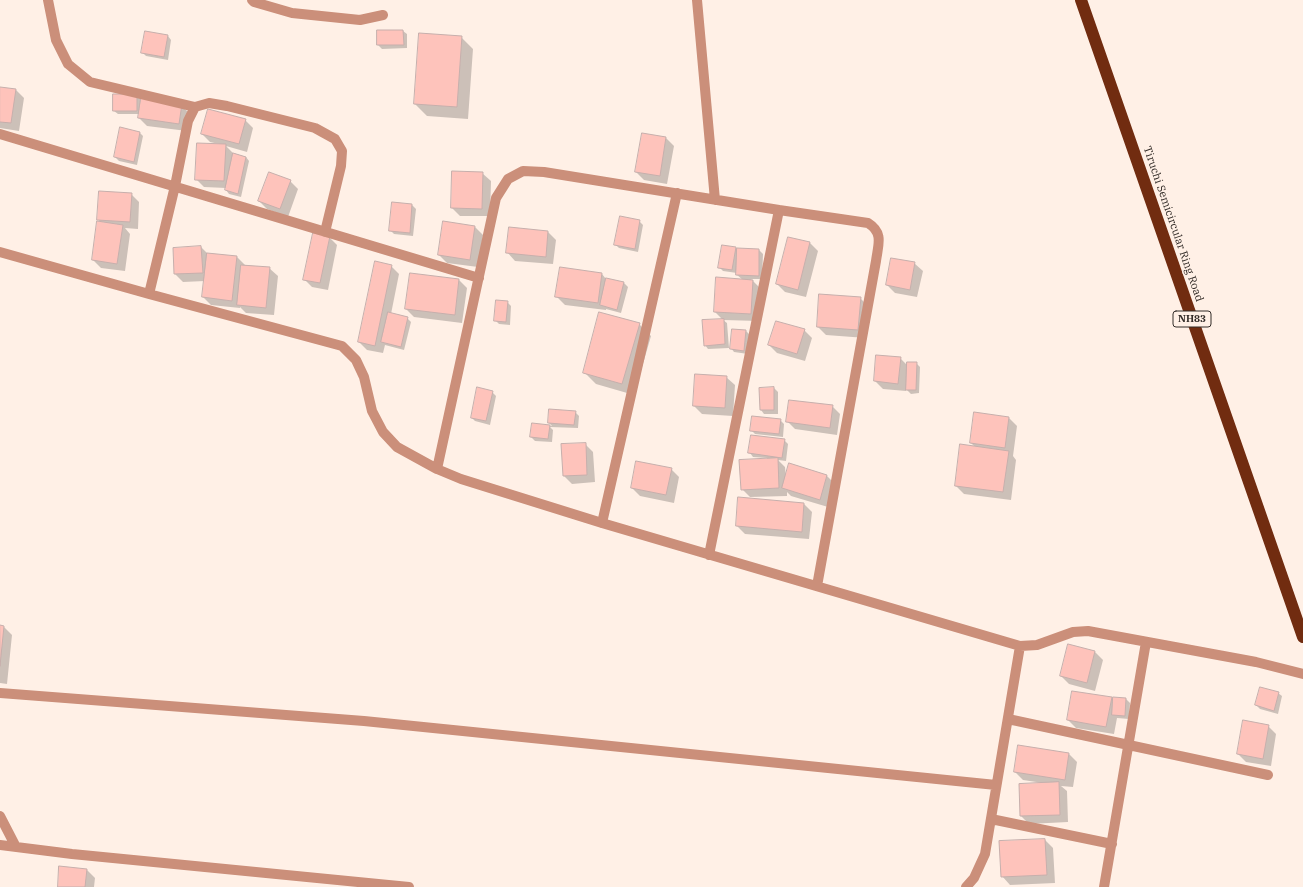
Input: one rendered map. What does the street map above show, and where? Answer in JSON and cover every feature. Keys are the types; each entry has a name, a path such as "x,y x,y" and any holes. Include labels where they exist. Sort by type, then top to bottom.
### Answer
{"highway":[{"name":"Tiruchi Semicircular Ring Road","path":"1081,0 1303,637"}],"street":[{"path":"48,0 56,40 68,64 90,82 195,107 209,104 227,106 315,128 335,139 342,151 341,166 325,232"},
{"path":"252,0 254,2 292,13 360,20 383,15"},
{"path":"697,0 715,200"},
{"path":"149,294 175,186 188,121 195,107"},
{"path":"0,134 479,278"},
{"path":"437,469 496,198 508,179 523,171 544,172 868,223 876,228 879,238 817,586"},
{"path":"602,523 677,193"},
{"path":"709,555 779,210"},
{"path":"0,252 342,346 356,360 364,377 372,411 383,432 397,447 437,469 462,479 602,523 1020,646 1037,645 1073,632 1088,631 1256,662 1303,674"},
{"path":"1104,887 1146,642"},
{"path":"966,887 974,878 985,854 1020,646"},
{"path":"0,694 364,721 996,786"},
{"path":"1008,719 1268,776"},
{"path":"0,816 16,847"},
{"path":"991,820 1112,844"},
{"path":"0,845 409,887"}],"building":[{"path":"377,30 403,30 404,45 377,45"},
{"path":"145,31 168,35 164,57 141,53"},
{"path":"419,33 462,36 457,107 414,104"},
{"path":"0,87 16,89 11,123 0,122"},
{"path":"113,94 137,94 137,111 113,111"},
{"path":"141,98 182,104 179,124 138,118"},
{"path":"208,109 246,119 239,144 201,134"},
{"path":"120,127 140,132 134,162 114,157"},
{"path":"642,133 666,137 660,176 635,172"},
{"path":"197,143 226,144 224,181 195,180"},
{"path":"233,153 246,157 238,194 225,190"},
{"path":"452,171 483,172 482,209 451,208"},
{"path":"269,172 291,180 280,209 258,201"},
{"path":"99,191 132,193 130,222 97,220"},
{"path":"392,202 412,204 410,233 389,231"},
{"path":"620,216 640,220 635,249 614,245"},
{"path":"97,221 123,225 117,264 92,260"},
{"path":"443,221 475,226 470,260 438,255"},
{"path":"509,227 548,231 546,257 506,253"},
{"path":"313,233 330,236 320,283 303,280"},
{"path":"788,237 810,242 798,290 776,284"},
{"path":"722,245 736,247 732,270 718,268"},
{"path":"201,246 203,273 174,274 173,248"},
{"path":"737,248 759,249 759,276 736,275"},
{"path":"207,253 237,256 232,301 202,297"},
{"path":"891,258 915,262 910,290 886,285"},
{"path":"375,261 392,265 375,346 358,342"},
{"path":"241,265 270,267 266,308 237,305"},
{"path":"560,267 602,273 598,303 555,297"},
{"path":"410,273 459,279 455,315 405,309"},
{"path":"716,277 753,280 751,314 714,312"},
{"path":"606,278 624,282 617,310 600,305"},
{"path":"819,294 861,297 858,330 817,327"},
{"path":"496,300 508,301 506,322 494,321"},
{"path":"388,312 408,317 401,347 381,342"},
{"path":"599,312 640,323 622,384 583,373"},
{"path":"724,319 725,344 704,346 702,320"},
{"path":"776,321 805,329 797,354 768,345"},
{"path":"732,329 746,330 744,351 730,349"},
{"path":"876,355 901,357 898,384 874,381"},
{"path":"907,362 917,362 916,390 906,390"},
{"path":"695,374 727,376 725,408 693,406"},
{"path":"477,387 493,391 486,421 471,418"},
{"path":"774,387 774,410 760,410 759,388"},
{"path":"789,400 833,405 830,428 786,422"},
{"path":"549,409 576,411 574,425 548,423"},
{"path":"974,412 1009,417 1005,448 970,443"},
{"path":"752,416 781,419 779,434 750,431"},
{"path":"532,423 550,425 548,439 530,437"},
{"path":"751,435 785,439 782,458 748,453"},
{"path":"586,443 587,475 563,476 561,444"},
{"path":"960,444 1009,451 1003,492 955,486"},
{"path":"778,458 779,488 741,490 739,460"},
{"path":"636,461 672,468 666,495 631,488"},
{"path":"789,463 827,475 820,500 782,488"},
{"path":"738,497 804,503 802,532 736,526"},
{"path":"0,625 4,626 0,666"},
{"path":"1068,644 1095,651 1087,683 1060,676"},
{"path":"1260,687 1279,692 1274,711 1255,705"},
{"path":"1072,691 1112,697 1106,727 1067,720"},
{"path":"1113,697 1126,698 1125,716 1112,715"},
{"path":"1243,720 1269,725 1263,759 1237,754"},
{"path":"1018,745 1069,753 1065,780 1014,772"},
{"path":"1059,782 1060,815 1020,816 1019,784"},
{"path":"1045,839 1047,875 1001,877 999,841"},
{"path":"59,866 87,869 85,887 58,887"}]}
